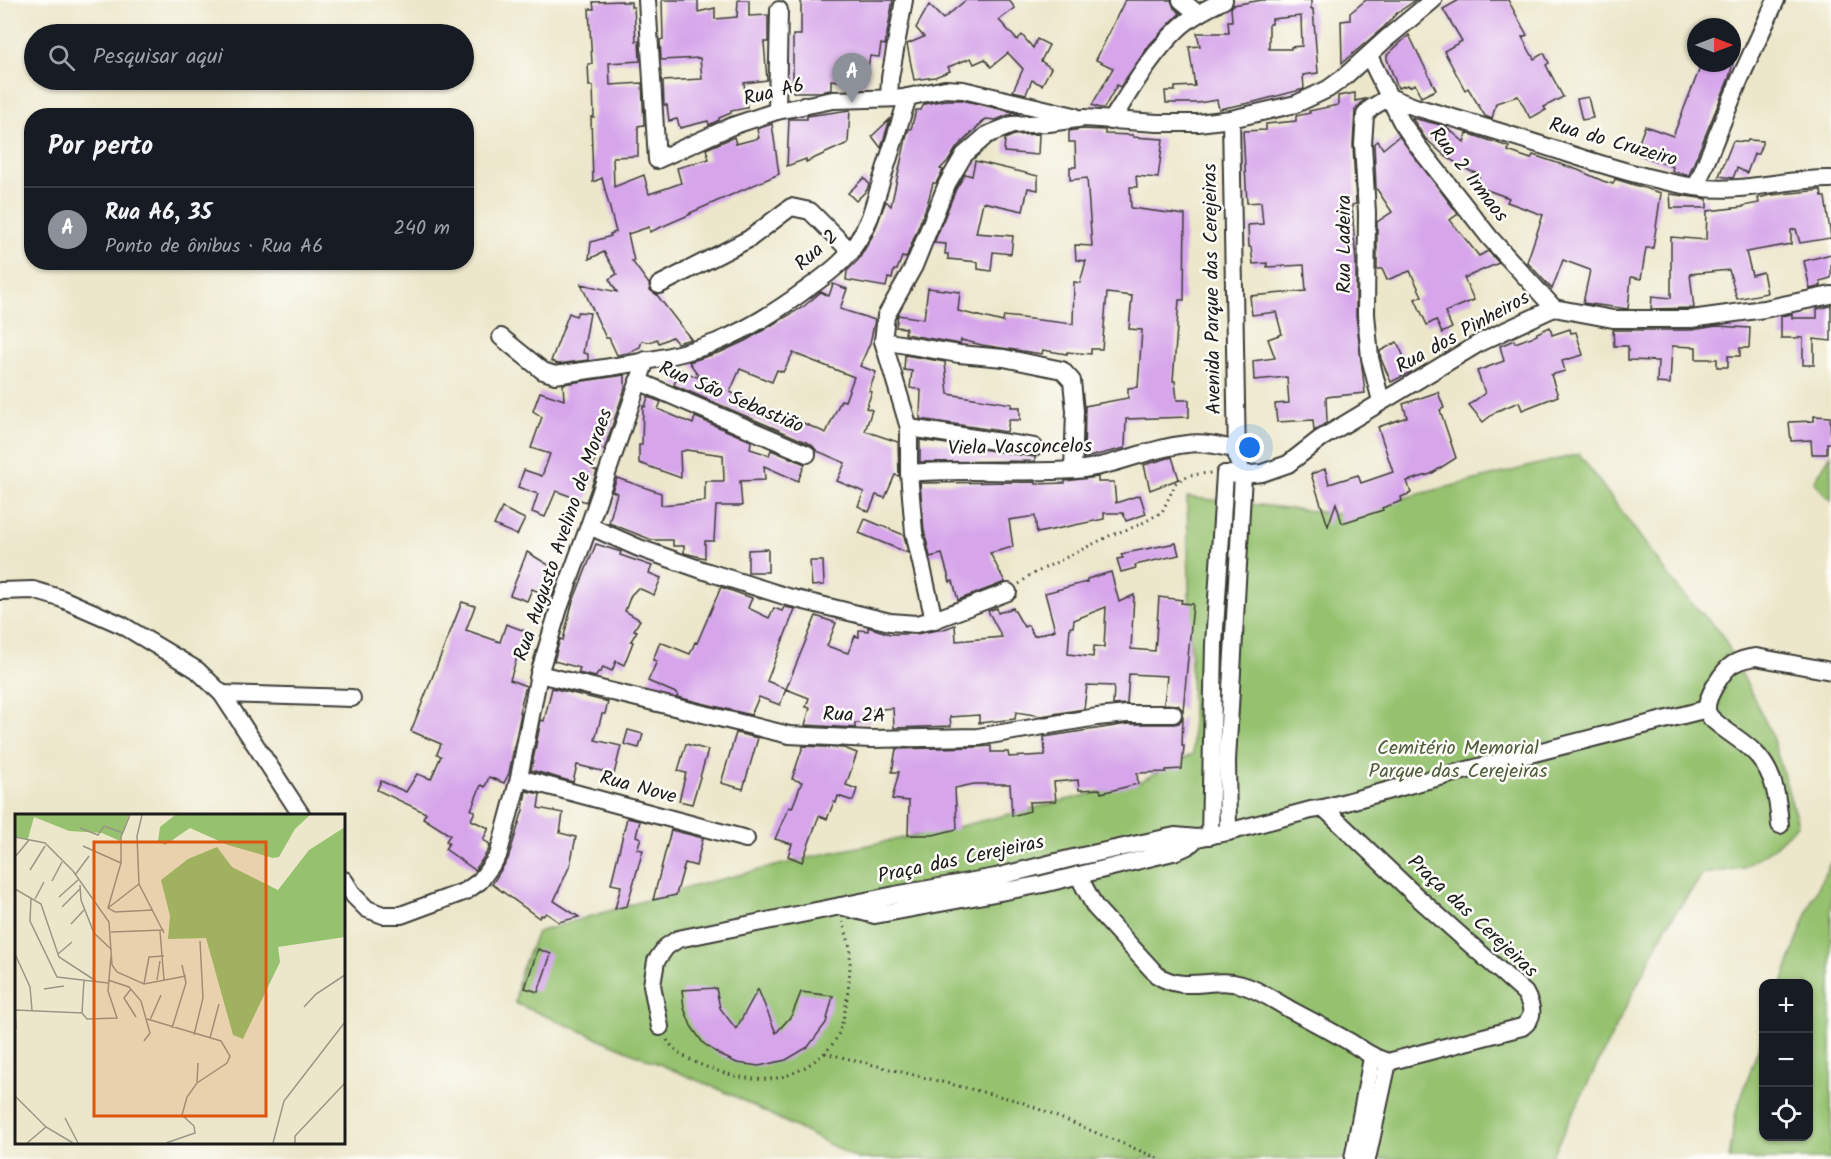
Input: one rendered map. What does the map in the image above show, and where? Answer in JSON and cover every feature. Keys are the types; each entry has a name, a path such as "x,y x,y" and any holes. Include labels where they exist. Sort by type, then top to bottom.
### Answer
{"street":[{"name":"Rua A6","path":"647,0 657,160 732,126 777,111 833,100 908,97"},
{"path":"890,98 890,78 904,0"},
{"path":"901,18 916,0"},
{"path":"1180,0 1198,14"},
{"path":"1111,121 1140,76 1178,29 1198,14 1224,0"},
{"path":"908,97 945,88 963,90 1084,118 1111,121 1198,123 1231,119 1296,104 1328,89 1433,0"},
{"path":"1696,187 1739,81 1776,0"},
{"path":"777,111 778,10"},
{"name":"Rua 2 Irmaos","path":"1369,56 1401,121 1417,145 1490,238 1554,308"},
{"name":"Rua 2","path":"501,337 543,371 555,375 646,360 717,342 770,316 831,272 851,252 862,236 908,97"},
{"name":"Rua do Cruzeiro","path":"1389,97 1590,160 1661,180 1696,187 1755,188 1807,179 1831,181"},
{"name":"Rua Ladeira","path":"1381,401 1370,358 1366,314 1367,213 1363,144 1365,115 1371,108 1389,97"},
{"path":"934,620 914,532 909,473 909,428 883,342 886,316 914,266 947,184 964,155 987,135 1001,128 1084,118"},
{"name":"Avenida Parque das Cerejeiras","path":"1231,119 1237,453 1243,475"},
{"path":"658,285 749,239 790,207 810,211 851,252"},
{"name":"Rua dos Pinheiros","path":"1226,474 1262,473 1288,464 1320,439 1481,342 1554,308 1613,319 1691,319 1764,309 1831,295"},
{"path":"883,342 958,354 1004,358 1062,370 1072,381 1075,411 1073,470"},
{"name":"Rua Augusto Avelino de Moraes","path":"345,881 354,896 367,909 384,915 401,915 466,891 480,882 498,856 519,778 539,674 559,608 646,360"},
{"name":"Rua São Sebastião","path":"638,381 807,454"},
{"path":"909,428 1034,447"},
{"name":"Viela Vasconcelos","path":"909,473 1101,468 1185,444 1204,443 1237,453"},
{"path":"1203,837 1226,474 1237,453"},
{"path":"1228,832 1227,761 1243,475"},
{"path":"589,526 669,559 788,597 890,622 916,624 934,620 1008,592"},
{"path":"0,591 33,590 60,598 122,625 197,670 222,694 301,814"},
{"path":"1780,825 1778,798 1765,766 1758,756 1711,718 1707,709 1713,689 1731,665 1756,657 1831,671"},
{"name":"Rua 2A","path":"539,674 789,735 871,739 978,737 1097,717 1127,714 1173,714"},
{"path":"222,694 352,698"},
{"name":"Praça das Cerejeiras","path":"660,1027 652,985 656,961 666,947 678,939 996,877 1174,836 1203,837 1228,832 1707,709"},
{"name":"Rua Nove","path":"519,778 746,839"},
{"name":"Praça das Cerejeiras","path":"1324,808 1415,895 1525,993 1532,1005 1532,1016 1522,1027 1380,1060"},
{"name":"Praça das Cerejeiras","path":"840,906 874,915 1043,884 1177,851 1203,837"},
{"path":"1078,875 1095,906 1157,975 1167,982 1181,985 1240,984 1263,994 1380,1060"},
{"path":"1353,1159 1380,1060"},
{"path":"1367,1159 1380,1060"}],"path":[{"path":"1008,592 1029,576 1162,512 1176,483 1189,475 1226,474"},
{"path":"660,1027 668,1042 686,1058 713,1069 748,1079 768,1079 796,1074 825,1053 837,1036 846,1007 850,948 840,906"},
{"path":"825,1053 1019,1101 1160,1159"}],"green space":[{"name":"Cemitério Memorial Parque das Cerejeiras","path":"1579,454 1681,592 1722,634 1771,733 1798,824 1773,848 1743,868 1703,874 1667,925 1550,1159 858,1159 732,1095 515,1003 520,974 537,932 694,886 824,854 953,828 1139,782 1193,754 1187,497 1340,514"},
{"path":"1831,454 1831,501 1814,482"},
{"path":"1831,861 1831,1159 1729,1159 1736,1112 1759,1046 1759,1141 1813,1141 1813,979 1783,979 1811,902"}],"building":[{"path":"662,0 698,0 698,12 715,8 715,19 737,17 738,0 749,0 749,16 768,15 768,42 764,42 767,80 744,83 747,108 731,111 709,125 708,121 680,128 677,119 669,121 667,105 664,105 663,81 702,79 700,58 661,60"},
{"path":"801,0 893,0 885,45 881,44 879,57 870,56 865,84 831,80 831,90 793,92 793,35 801,35"},
{"path":"966,0 1009,0 1015,8 999,20 1017,40 1022,35 1033,48 1037,39 1049,45 1041,61 1051,68 1042,85 1032,80 1026,94 1013,91 1023,69 1008,53 991,67 985,59 974,64 971,58 948,67 950,71 935,77 914,80 907,44 924,37 916,28 929,5 943,19"},
{"path":"1125,0 1171,0 1174,8 1180,13 1150,44 1120,87 1117,85 1104,108 1100,108 1092,105 1113,68 1096,60"},
{"path":"1262,0 1311,0 1318,73 1303,75 1304,89 1219,109 1217,100 1198,103 1166,103 1165,91 1175,91 1175,87 1195,86 1189,47 1200,46 1197,33 1229,33 1228,21 1232,21 1231,8 1233,5","holes":["1301,16 1302,46 1291,47 1291,49 1269,49 1269,24 1272,24 1272,19"]},
{"path":"1366,0 1416,0 1397,13 1342,63 1341,21 1350,20 1350,13"},
{"path":"1459,0 1508,0 1527,35 1522,37 1534,59 1544,53 1549,63 1546,65 1563,97 1544,107 1546,110 1530,118 1518,96 1496,103 1492,119 1485,116 1468,88 1465,90 1444,51 1462,41 1443,9"},
{"path":"593,2 631,2 631,7 634,7 640,61 609,63 610,85 642,83 644,125 638,126 638,156 613,157 614,187 644,175 649,194 681,183 677,168 709,159 706,149 734,137 736,144 759,138 757,129 772,124 779,174 650,232 649,227 628,234 634,261 632,261 649,284 650,290 657,295 691,339 677,343 672,337 659,343 657,339 650,342 642,341 640,347 617,355 609,338 606,338 581,284 617,292 609,279 617,274 604,252 589,259 591,242 611,236 610,234 616,232 602,178 593,182 591,117 594,117 593,86 589,86 588,64 592,64 589,9 594,9"},
{"path":"1409,35 1436,90 1421,97 1415,84 1398,88 1387,59 1387,55"},
{"path":"1698,72 1731,72 1689,175 1672,171 1673,167 1635,153 1645,126 1673,136"},
{"path":"1355,93 1355,101 1365,99 1355,110 1353,145 1356,204 1352,205 1356,263 1356,315 1365,393 1326,397 1327,422 1314,431 1313,420 1277,422 1275,404 1289,403 1287,377 1254,380 1253,361 1275,358 1268,339 1282,334 1276,312 1252,315 1250,296 1306,291 1304,265 1267,267 1267,263 1253,264 1251,247 1249,247 1248,225 1263,224 1261,202 1247,203 1243,131 1266,130 1266,124 1296,121 1296,116 1310,113 1309,111 1338,105 1338,96"},
{"path":"1588,97 1593,118 1582,120 1577,99"},
{"path":"962,100 1020,114 1008,115 996,120 986,119 957,147 940,169 943,170 936,183 933,183 927,205 906,258 902,257 897,270 894,270 892,279 888,278 886,287 846,280 847,271 859,259 873,235 886,201 891,206 907,134 911,129 916,110 921,110 924,104"},
{"path":"850,110 848,143 806,162 806,159 787,166 789,119 807,119 807,116"},
{"path":"1412,118 1445,126 1464,142 1467,133 1509,147 1508,151 1531,159 1533,155 1613,184 1615,179 1661,193 1653,248 1646,248 1641,279 1631,277 1628,309 1583,303 1590,270 1563,260 1552,289 1527,262 1543,215 1507,202 1509,198 1476,186 1480,174 1446,157 1425,138"},
{"path":"890,119 881,148 872,136"},
{"path":"1105,130 1105,134 1163,139 1158,178 1136,176 1137,187 1130,187 1131,208 1185,215 1184,300 1179,300 1173,381 1175,381 1177,400 1189,400 1189,417 1126,419 1125,448 1084,458 1085,406 1128,398 1128,388 1138,387 1142,330 1129,329 1132,296 1107,293 1102,349 1091,349 1091,354 1067,352 1067,354 1043,350 1042,354 961,340 960,344 905,334 906,328 896,327 898,315 924,319 928,288 960,292 958,311 1003,322 1004,316 1073,324 1074,282 1080,283 1086,261 1076,260 1075,245 1092,246 1087,178 1070,180 1070,167 1076,167 1075,142 1069,142 1069,131"},
{"path":"1039,134 1038,155 1004,152 1005,139 1014,135"},
{"path":"1399,136 1458,214 1450,220 1479,256 1488,251 1499,263 1464,278 1474,300 1445,312 1452,328 1442,333 1436,320 1427,325 1415,299 1422,296 1410,271 1387,280 1382,269 1377,269 1377,222 1392,212 1376,188 1374,144 1378,141 1383,149"},
{"path":"1748,140 1763,141 1758,154 1754,154 1747,173 1737,168 1733,178 1719,176 1733,141 1747,142"},
{"path":"975,161 1038,176 1038,190 1028,188 1023,211 983,202 976,233 1013,236 1011,254 993,252 991,271 978,269 978,262 948,259 948,254 945,254 946,244 934,243 956,189 965,174 972,176"},
{"path":"864,178 869,184 867,190 856,201 848,193"},
{"path":"1821,190 1822,197 1825,197 1831,238 1800,243 1796,229 1791,230 1791,244 1746,252 1752,275 1763,272 1767,293 1737,299 1729,270 1690,274 1694,308 1651,309 1652,296 1671,298 1671,237 1706,240 1707,211 1759,203 1758,198 1771,195"},
{"path":"1670,194 1707,199 1707,208 1671,208"},
{"path":"1831,254 1831,278 1820,281 1821,286 1810,289 1804,261"},
{"path":"833,284 847,289 840,309 875,320 870,343 860,366 876,372 869,391 872,392 866,408 872,410 865,431 898,442 899,476 895,475 885,498 876,495 869,512 858,506 864,492 837,481 845,463 817,451 811,444 674,385 679,369 701,379 689,362 721,352 745,341 803,307 821,292 829,296","holes":["793,353 854,377 845,401 841,400 826,433 801,422 800,424 730,392 740,369 772,382 777,370 783,372"]},
{"path":"1831,306 1831,341 1814,339 1814,365 1803,365 1803,338 1781,338 1781,316 1792,314 1792,318 1817,318 1817,309"},
{"path":"578,312 590,313 583,353 588,354 588,360 558,364 551,361 569,313 576,316"},
{"path":"1717,326 1750,328 1749,348 1740,348 1740,356 1728,356 1728,367 1717,367 1717,359 1696,359 1696,347 1672,346 1670,384 1657,383 1658,361 1628,360 1628,346 1614,346 1613,330 1691,330"},
{"path":"1550,327 1552,335 1570,329 1571,333 1576,332 1583,355 1562,361 1565,371 1551,375 1558,396 1522,410 1519,402 1497,411 1483,422 1469,405 1485,393 1477,371 1504,361 1500,346 1537,335"},
{"path":"1397,342 1411,372 1391,382 1380,351"},
{"path":"905,355 945,362 948,394 1012,404 1011,407 1020,407 1020,420 1009,420 1007,432 920,419 921,390 910,388 912,371 904,370"},
{"path":"625,375 625,388 604,450 599,448 592,469 597,471 586,502 556,491 545,517 532,512 538,494 518,487 524,470 542,476 550,454 531,448 542,417 533,411 540,392 564,400 563,384"},
{"path":"1438,392 1444,408 1440,410 1456,458 1431,474 1407,481 1411,493 1401,497 1402,501 1382,508 1383,510 1342,523 1336,503 1328,526 1311,474 1325,469 1329,484 1358,475 1361,483 1393,472 1378,427 1407,417 1403,404"},
{"path":"648,397 661,402 658,409 693,424 695,417 751,441 750,449 769,455 771,450 805,464 798,481 764,466 765,480 740,481 742,506 716,506 714,541 705,541 705,558 684,553 684,546 673,546 673,540 652,540 609,523 617,493 612,491 617,478 661,493 661,505 705,501 705,481 724,481 723,455 686,450 680,452 681,478 639,463 643,406 645,407"},
{"path":"1814,416 1830,417 1831,443 1827,443 1827,454 1812,454 1811,440 1791,441 1789,422 1814,421"},
{"path":"920,440 1035,457 1035,461 920,462"},
{"path":"1172,457 1179,479 1150,490 1144,465"},
{"path":"1098,477 1098,482 1114,482 1116,503 1140,495 1146,514 1126,521 1123,513 1104,513 1104,519 1037,533 1035,516 1009,520 1013,547 990,553 1005,582 958,600 942,554 930,557 924,530 920,483 1036,482 1036,484 1065,483 1065,481"},
{"path":"502,508 525,519 517,535 494,525"},
{"path":"865,519 904,535 908,553 859,533"},
{"path":"1176,543 1179,555 1135,565 1136,568 1121,572 1117,559 1123,558 1121,554"},
{"path":"596,544 652,566 649,573 661,578 654,595 638,588 631,595 625,611 640,620 634,630 637,631 631,641 633,642 624,665 616,661 612,671 603,667 596,677 578,673 580,668 554,661 560,639 563,640 572,604"},
{"path":"768,549 768,572 748,572 748,550"},
{"path":"527,552 552,567 545,580 556,585 552,597 532,589 527,601 510,595"},
{"path":"810,561 823,561 824,585 812,586"},
{"path":"1111,572 1119,602 1134,595 1131,649 1155,651 1159,597 1193,604 1183,711 1178,705 1164,704 1167,676 1129,674 1127,704 1113,705 1114,686 1087,685 1084,709 1041,716 1016,712 1015,719 979,723 979,715 950,717 951,726 894,728 893,708 870,710 870,722 855,723 855,728 805,725 810,708 806,707 809,698 786,689 816,616 836,623 827,646 848,653 855,636 859,637 859,630 868,631 868,627 890,634 916,634 955,625 956,641 1002,637 988,611 997,608 998,613 1013,608 1024,627 1028,625 1034,636 1055,630 1045,593 1087,582 1087,579","holes":["1106,607 1104,647 1094,646 1093,657 1068,654 1070,627 1073,627 1074,620"]},
{"path":"721,587 752,598 748,608 769,618 774,608 782,611 784,607 795,609 767,681 786,689 780,705 759,697 751,715 677,697 678,694 648,681 657,661 653,660 660,642 690,654"},
{"path":"462,602 475,606 466,630 500,642 506,624 525,631 510,680 526,686 519,712 521,713 509,773 504,783 489,777 485,787 481,785 471,810 475,811 471,820 489,828 483,840 490,844 488,851 475,870 445,849 450,835 423,818 426,813 377,790 381,781 406,792 417,774 431,779 441,756 437,754 441,744 411,731"},
{"path":"552,688 608,702 595,740 621,746 614,774 577,765 573,782 531,770 541,720 544,721"},
{"path":"1183,717 1182,769 1137,773 1138,784 1101,793 1100,789 1079,790 1078,780 1054,782 1056,801 1029,802 1030,811 1012,816 1010,784 974,784 955,788 957,829 933,835 908,835 909,801 892,799 899,772 892,772 896,749 991,746 991,752 1008,752 1009,757 1045,755 1044,737 1128,724 1174,724 1179,723"},
{"path":"628,730 643,734 639,748 624,744"},
{"path":"736,733 758,738 743,789 721,783"},
{"path":"686,744 708,750 692,804 679,801 686,773 678,771"},
{"path":"803,746 844,748 857,753 846,785 857,789 853,801 838,796 827,819 819,816 802,862 788,856 792,844 775,839 789,807 792,808 802,782 792,779"},
{"path":"526,791 540,794 538,808 563,813 560,833 576,837 570,865 554,901 579,917 559,922 546,913 539,918 492,884 508,859 523,810"},
{"path":"627,818 640,821 636,836 641,838 637,849 643,850 627,906 615,909 621,886 611,884"},
{"path":"671,830 703,838 696,866 685,863 676,895 653,900"},
{"path":"538,949 551,954 538,992 525,988"},
{"path":"716,988 720,1008 736,1029 758,989 776,1033 792,1015 801,992 833,996 826,1023 808,1047 786,1060 759,1066 737,1063 720,1055 703,1043 691,1026 684,1008 682,990"}],"place":[{"name":"Rua A6, 35","path":"852,103"}]}
